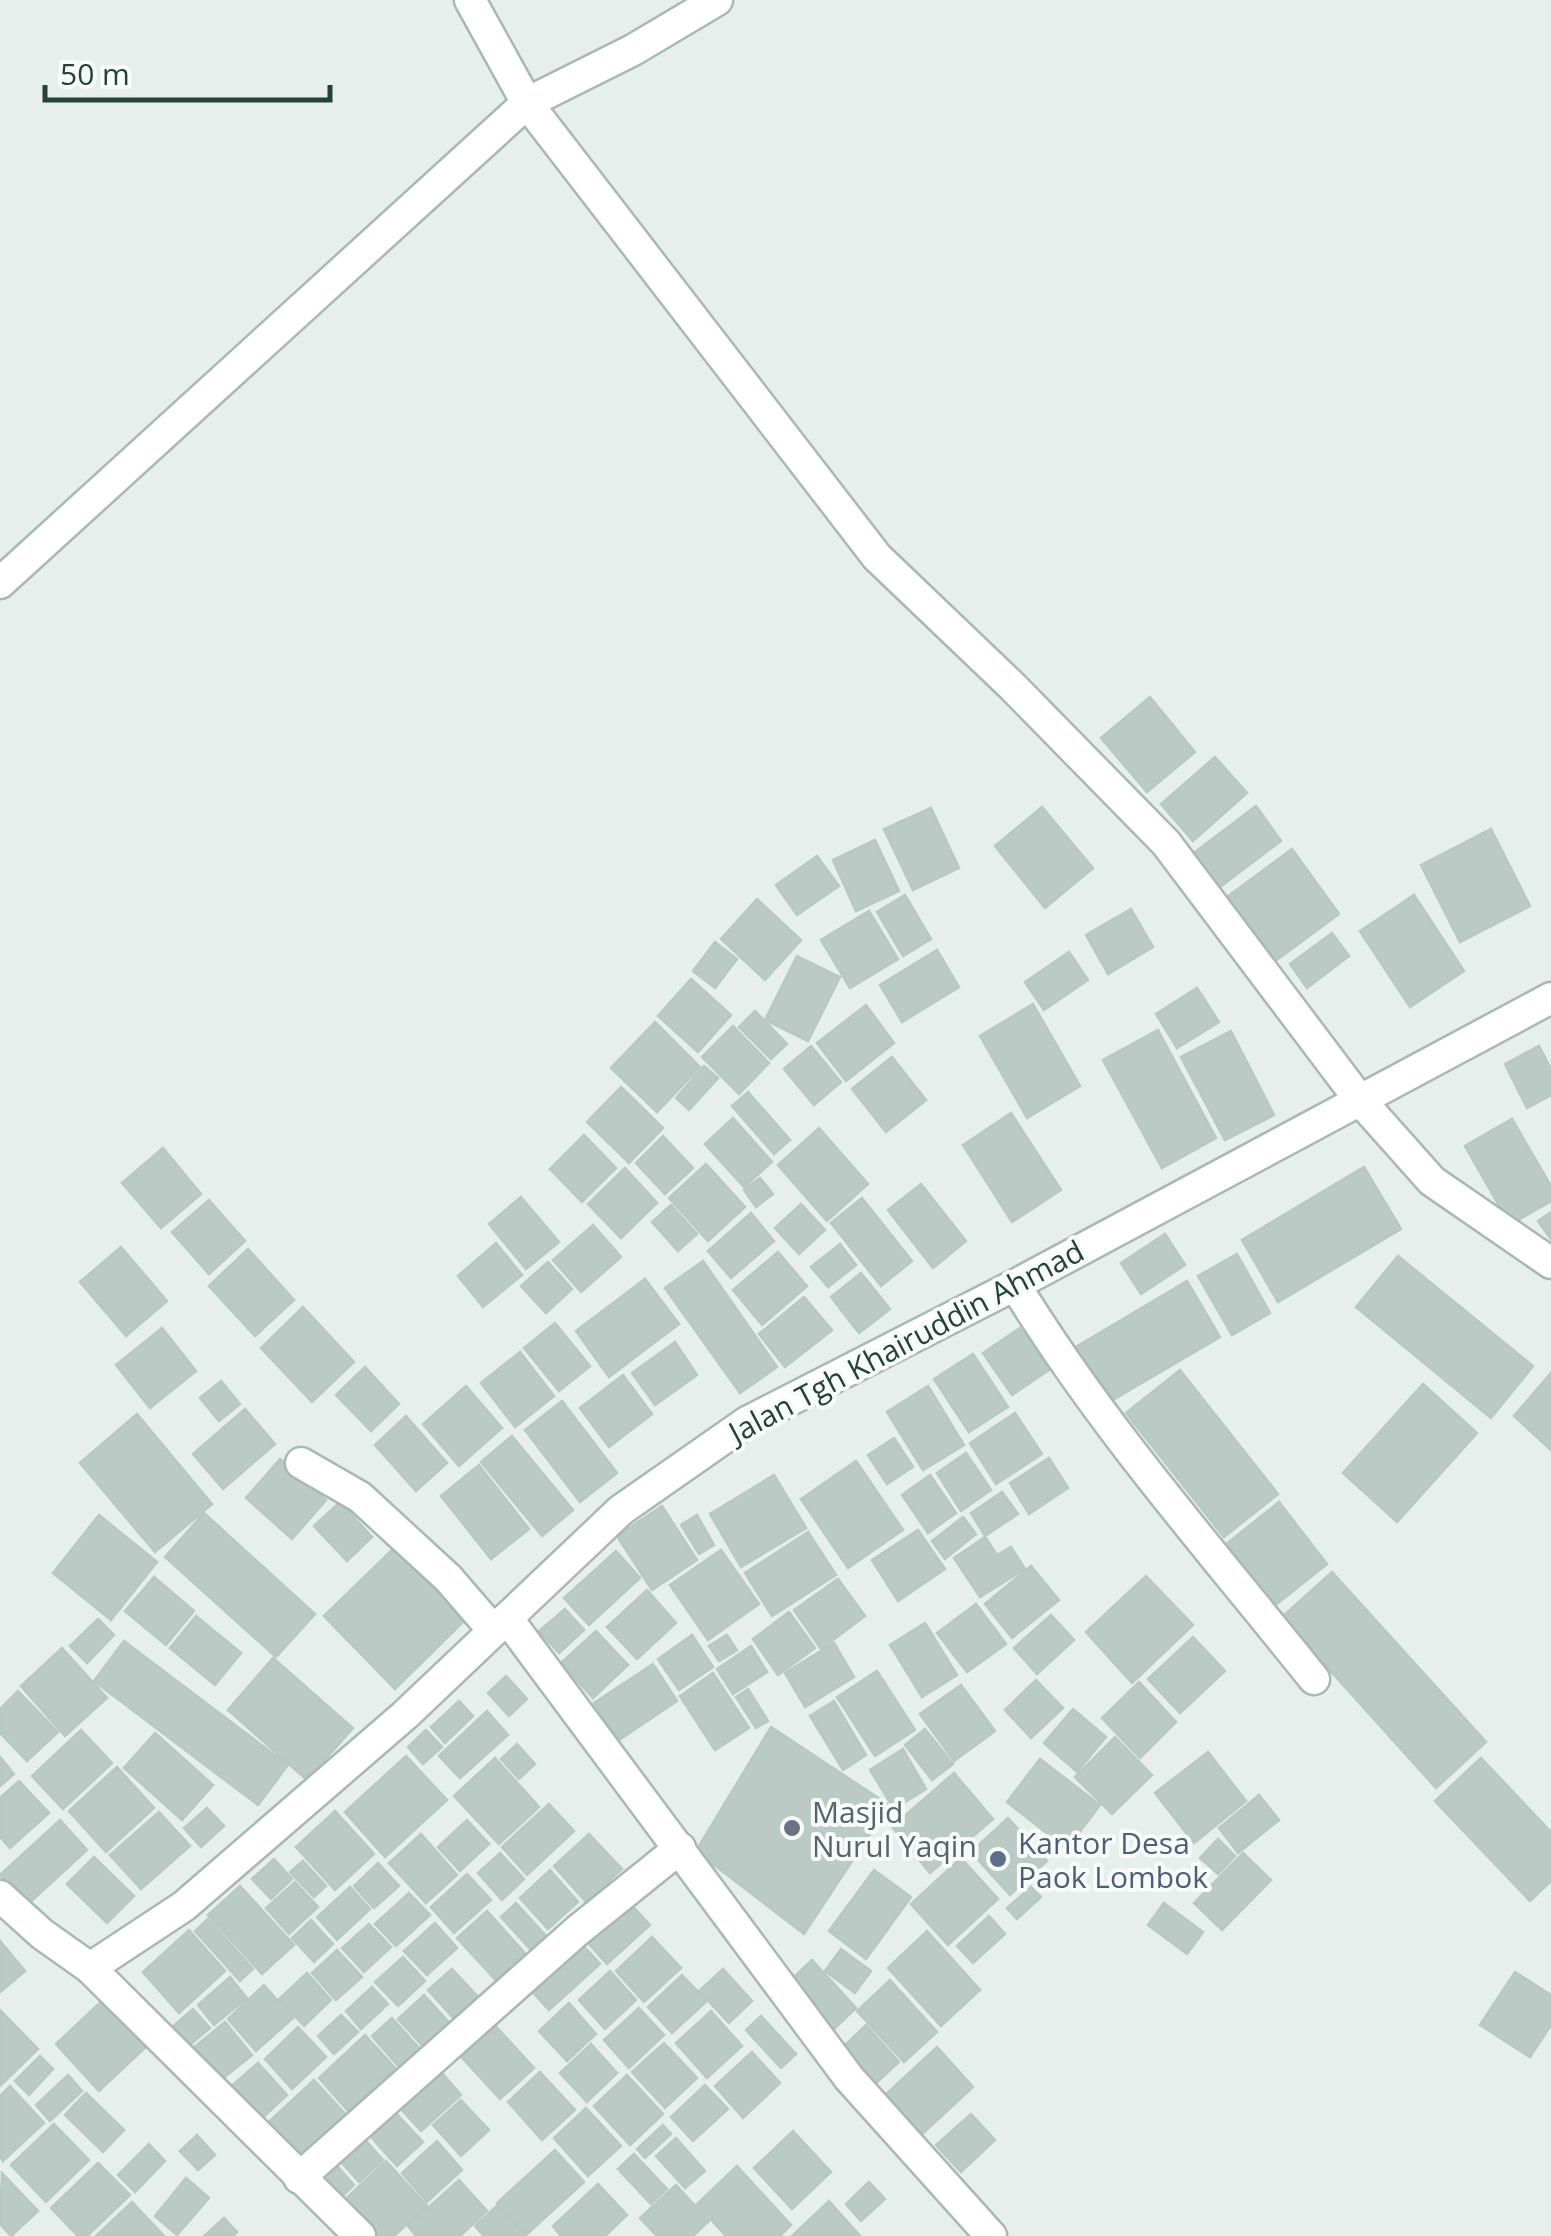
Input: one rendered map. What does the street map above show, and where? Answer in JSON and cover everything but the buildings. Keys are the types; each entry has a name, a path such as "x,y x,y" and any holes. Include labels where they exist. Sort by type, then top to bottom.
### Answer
{"street":[{"path":"470,0 527,103 876,557 1013,687 1166,843 1359,1098 1432,1181 1551,1264"},
{"path":"0,583 527,103 633,50 717,0"},
{"name":"Jalan Tgh Khairuddin Ahmad","path":"90,1968 198,1894 405,1715 621,1510 747,1422 1015,1285 1551,998"},
{"path":"1015,1285 1056,1352 1146,1476 1314,1679"},
{"path":"301,1463 360,1498 500,1624 680,1848 849,2078 992,2236"},
{"path":"299,2178 577,1931 680,1848"},
{"path":"0,1896 42,1934 90,1968 360,2236"}],"place":[{"name":"Masjid Nurul Yaqin","path":"792,1828"},
{"name":"Kantor Desa Paok Lombok","path":"998,1859"}]}
